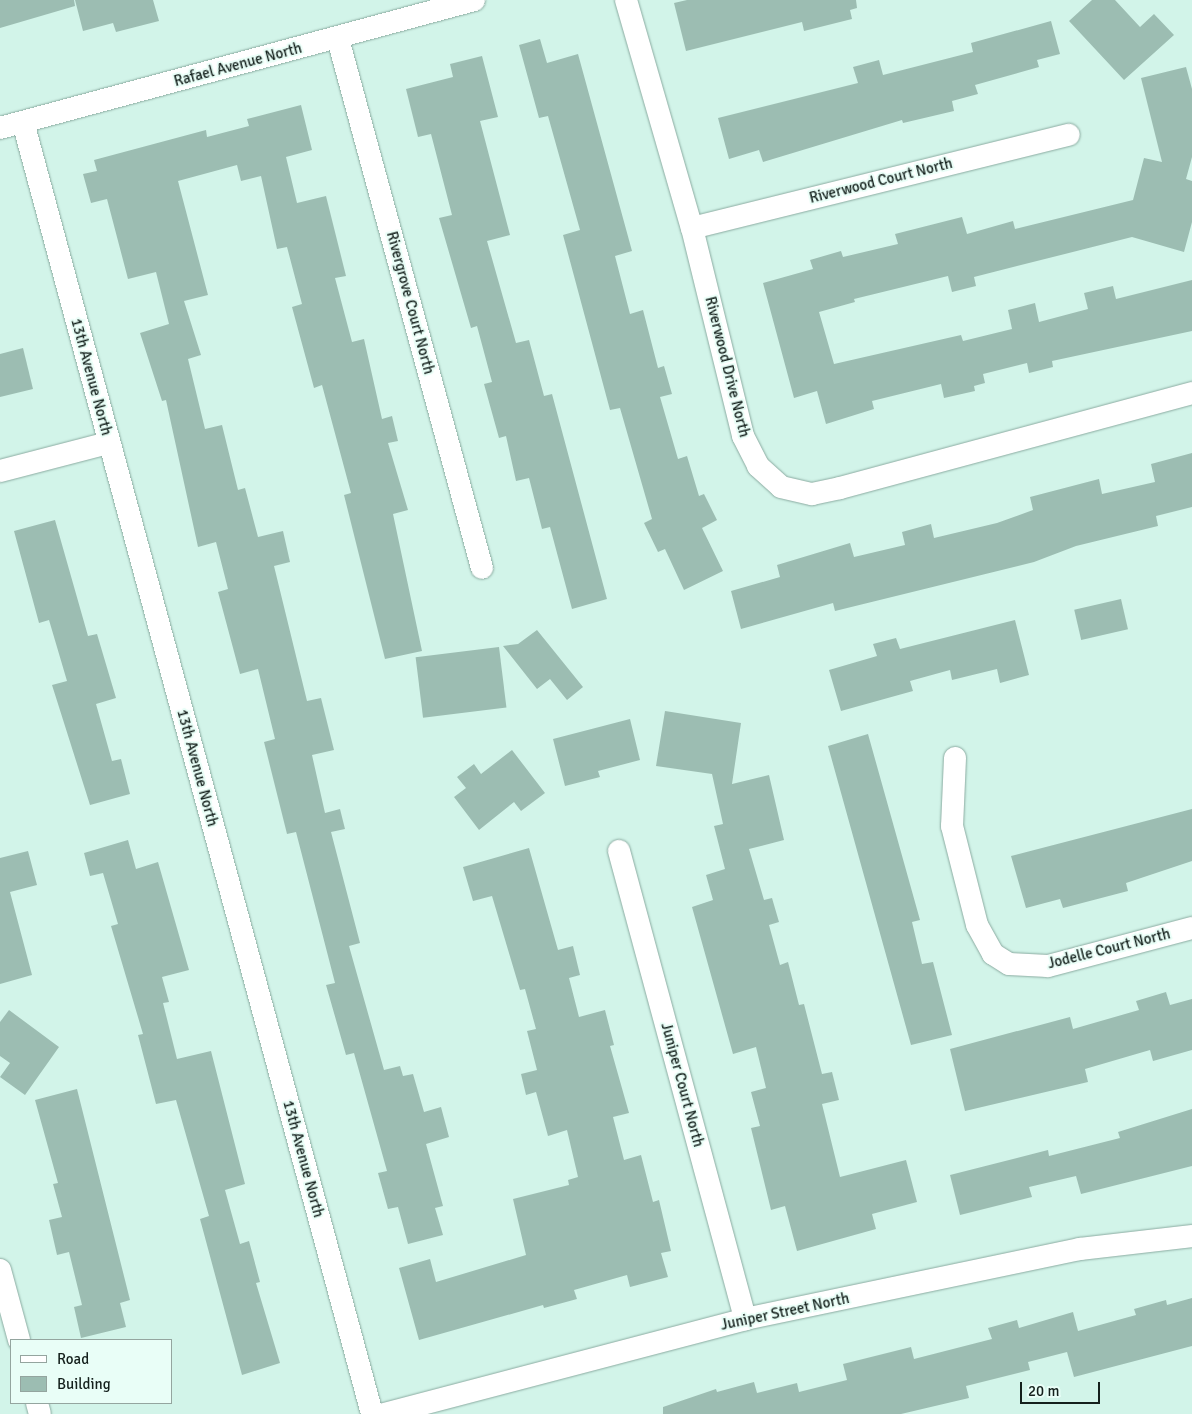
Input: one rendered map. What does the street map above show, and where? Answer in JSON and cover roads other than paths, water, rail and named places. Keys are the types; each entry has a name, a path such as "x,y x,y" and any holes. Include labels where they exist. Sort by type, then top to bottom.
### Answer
{"street":[{"name":"Rafael Avenue North","path":"0,128 338,39 474,0"},
{"name":"Riverwood Drive North","path":"626,0 692,228 744,436 758,466 781,487 812,494 840,488 1192,393"},
{"name":"Rivergrove Court North","path":"338,39 482,568"},
{"name":"13th Avenue North","path":"23,122 108,443 372,1414"},
{"name":"Riverwood Court North","path":"692,228 1069,135"},
{"path":"0,471 108,443"},
{"name":"Jodelle Court North","path":"956,758 952,826 978,925 993,954 1008,964 1048,966 1192,928"},
{"name":"Juniper Court North","path":"619,852 745,1319"},
{"name":"Juniper Street North","path":"384,1414 745,1319 1080,1249 1192,1236"},
{"path":"0,1270 19,1339"}]}
